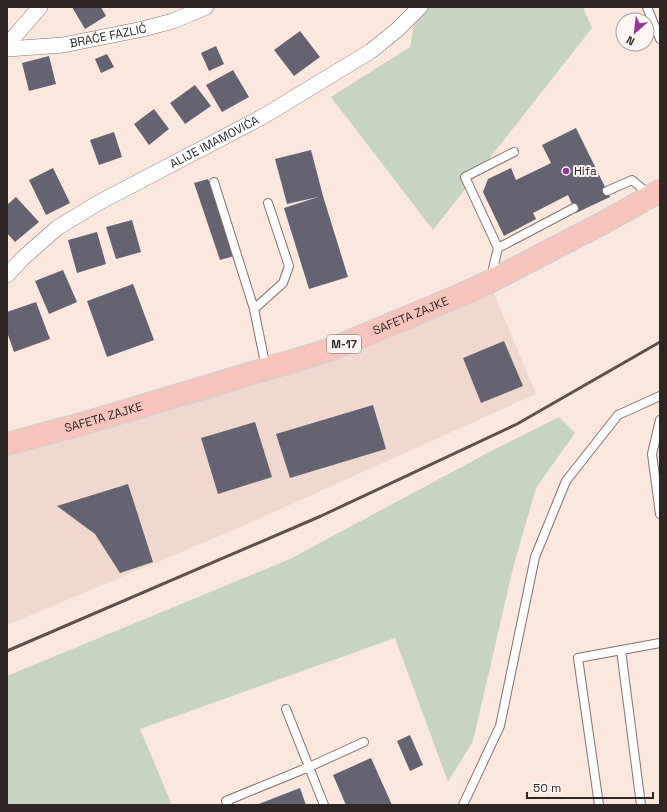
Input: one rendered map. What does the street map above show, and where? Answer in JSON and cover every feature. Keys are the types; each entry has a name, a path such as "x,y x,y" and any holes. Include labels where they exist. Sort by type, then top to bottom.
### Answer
{"main road":[{"name":"SAFETA ZAJKE","path":"7,444 92,421 329,350 490,282 656,194"}],"street":[{"path":"7,45 40,7"},
{"name":"BRAĆE FAZLIĆ","path":"7,49 63,45 143,29 173,21 206,7"},
{"name":"ALIJE IMAMOVIĆA","path":"7,275 23,258 58,228 98,203 278,108 371,51 398,29 420,7"}],"lane":[{"path":"647,7 660,39"},
{"path":"490,282 498,248 465,177 514,152"},
{"path":"607,191 632,180 656,194"},
{"path":"214,182 254,310 267,369"},
{"path":"254,310 283,283 289,266 268,203"},
{"path":"498,248 574,208"},
{"path":"462,805 500,726 535,557 566,481 618,415 660,396"},
{"path":"660,420 652,454 660,514"},
{"path":"599,805 578,658 660,643"},
{"path":"621,650 641,805"},
{"path":"286,709 324,805"},
{"path":"228,805 226,801 310,767 364,742"}],"shaded area":[{"path":"489,282 536,394 236,529 7,625 7,442 267,369"}],"green space":[{"path":"417,7 583,7 592,28 433,230 331,97 410,47"},
{"path":"559,417 575,433 536,488 513,568 473,741 448,782 395,638 140,729 172,805 7,805 7,676 290,559 495,449"}],"building":[{"path":"72,7 101,7 106,16 85,29"},
{"path":"300,31 320,57 294,76 274,50"},
{"path":"216,46 224,64 209,71 201,53"},
{"path":"107,54 114,67 101,73 95,59"},
{"path":"49,56 56,84 29,91 22,63"},
{"path":"233,70 249,97 222,112 206,85"},
{"path":"195,85 211,106 185,124 170,103"},
{"path":"154,109 169,129 149,145 134,124"},
{"name":"Hifa","path":"576,128 610,197 576,213 568,195 533,213 536,219 504,236 483,192 488,179 511,168 516,180 551,163 542,145"},
{"path":"114,132 122,157 99,165 90,140"},
{"path":"311,150 323,196 348,277 309,289 284,208 318,197 287,204 275,159"},
{"path":"53,168 70,203 46,215 29,180"},
{"path":"208,179 234,256 220,260 194,183"},
{"path":"16,197 39,222 15,242 7,233 7,205"},
{"path":"132,220 141,252 116,259 106,227"},
{"path":"97,232 106,264 77,273 68,240"},
{"path":"63,270 77,302 49,314 35,281"},
{"path":"133,284 154,340 107,357 87,301"},
{"path":"36,302 50,339 14,352 7,332 7,312"},
{"path":"504,341 523,386 481,403 463,358"},
{"path":"373,405 386,449 290,478 276,434"},
{"path":"255,422 272,477 218,494 201,438"},
{"path":"128,484 153,562 120,573 95,534 57,506"},
{"path":"410,735 423,765 410,771 397,741"},
{"path":"371,758 392,805 346,805 333,775"},
{"path":"300,788 306,805 256,805"}],"railway":[{"path":"7,651 321,516 517,424 660,342"}],"place":[{"name":"Hifa","path":"566,171"}]}
